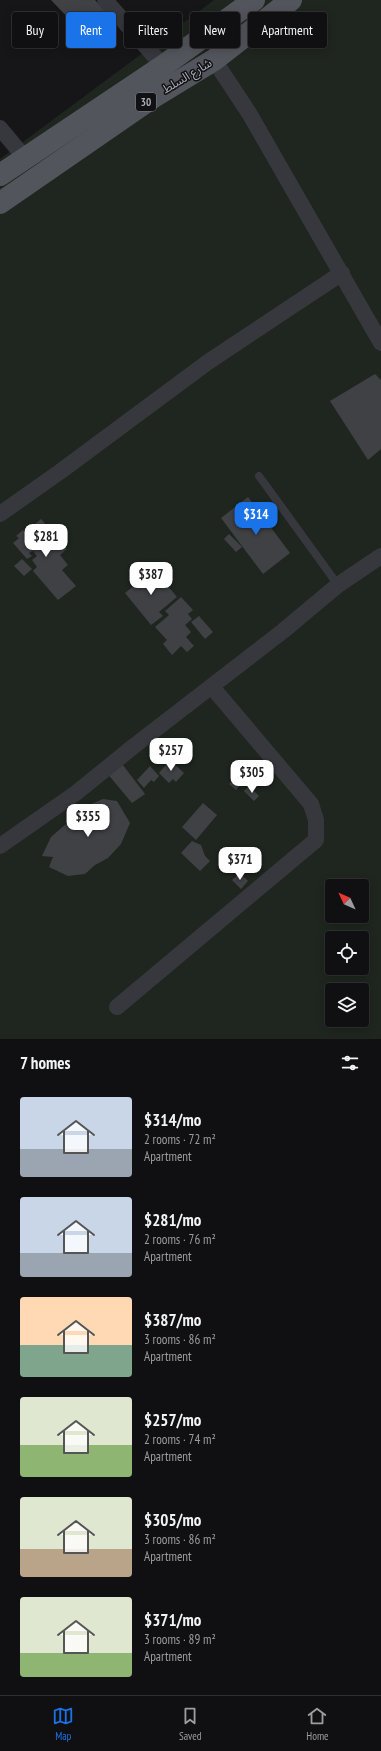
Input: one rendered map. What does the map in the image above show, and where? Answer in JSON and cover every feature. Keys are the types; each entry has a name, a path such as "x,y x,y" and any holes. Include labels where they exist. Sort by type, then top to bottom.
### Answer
{"main road":[{"name":"شارع السلط","path":"0,175 163,66 254,0"},
{"name":"شارع السلط","path":"0,203 154,96 214,60 291,0"}],"street":[{"path":"105,0 163,66"},
{"path":"214,60 248,113 342,273 381,343"},
{"path":"0,128 25,158"},
{"path":"0,514 61,471 208,362 342,273"},
{"path":"0,846 76,793 134,746 283,631 338,585 381,556"},
{"path":"117,1007 316,840 316,820 311,804 212,687"}],"lane":[{"path":"259,476 338,585"}],"shaded area":[{"path":"214,0 381,0 381,1039 0,1039 0,159 149,48 182,48 182,24 190,18 190,48 240,48 240,12 198,12"}],"building":[{"path":"51,0 95,0 106,12 66,12 66,16"},
{"path":"375,374 381,380 381,449 368,460 330,401"},
{"path":"248,497 290,553 263,574 221,518"},
{"path":"41,519 67,549 60,555 68,565 62,570 76,586 58,600 33,571 37,567 32,560 37,556 33,551 29,553 32,556 27,559 13,543 19,538 16,536 23,530 25,532"},
{"path":"229,534 242,547 236,552 224,539"},
{"path":"22,559 32,569 24,576 14,566"},
{"path":"154,569 177,597 159,612 163,616 151,625 125,593"},
{"path":"181,597 193,610 188,614 192,619 185,625 191,632 186,637 194,646 187,652 181,646 172,655 163,644 167,640 155,627 169,615 165,611"},
{"path":"199,616 213,632 205,639 191,622"},
{"path":"119,760 145,794 132,803 106,772"},
{"path":"170,760 184,773 176,782 173,779 169,783 159,773"},
{"path":"150,766 159,776 154,782 151,780 144,788 137,780"},
{"path":"235,777 242,783 236,790 229,784"},
{"path":"249,786 259,796 254,801 244,791"},
{"path":"103,799 117,801 130,823 121,844 108,858 95,865 85,874 68,876 49,867 53,857 42,856 51,837 87,806"},
{"path":"203,803 217,815 196,840 182,827"},
{"path":"192,841 201,845 205,856 210,861 200,871 181,853"},
{"path":"240,873 248,881 241,889 232,880"}]}
